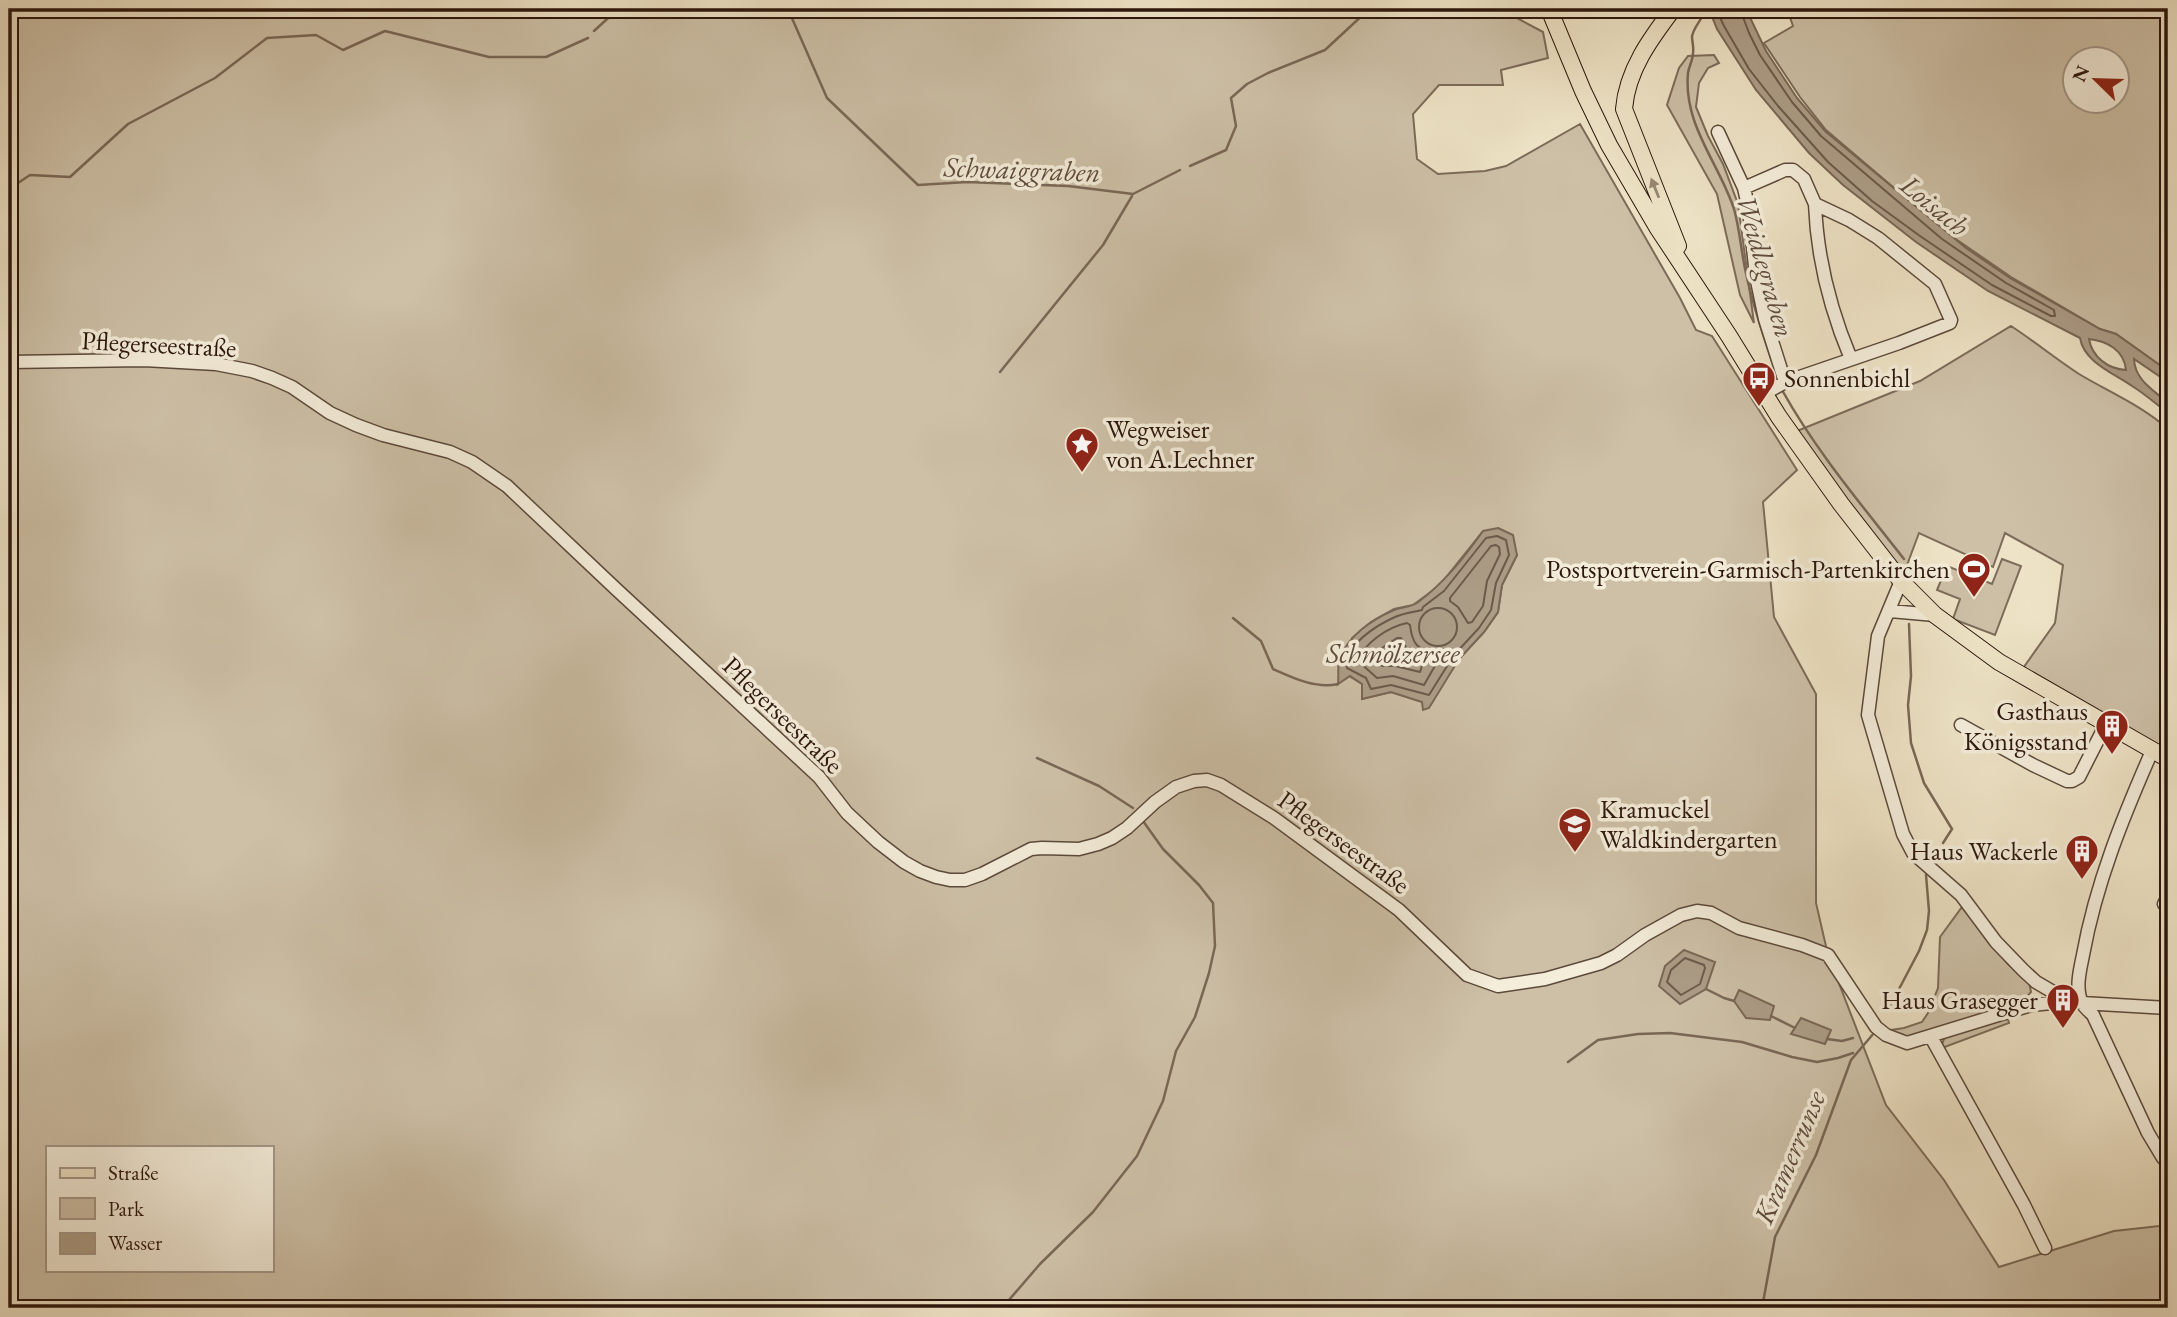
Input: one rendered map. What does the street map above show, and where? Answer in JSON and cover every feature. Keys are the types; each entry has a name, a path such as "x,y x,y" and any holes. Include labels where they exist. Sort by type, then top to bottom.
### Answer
{"main road":[{"path":"1549,9 1583,92 1609,145 1657,227 1730,336 1763,394 1841,504 1901,581 1935,615 1999,662 2168,759"},
{"path":"1673,9 1633,70 1624,108 1688,274"}],"street":[{"path":"1718,132 1744,188 1765,319 1785,382"},
{"path":"1744,188 1785,170 1793,170 1804,179 1815,204 1826,286 1851,359"},
{"path":"1763,394 1785,382 1910,339 1950,323 1951,320 1935,284 1878,238 1815,204"},
{"name":"Pflegerseestraße","path":"9,362 144,360 216,364 272,378 292,387 330,413 356,425 383,435 450,452 472,462 507,486 819,776 847,814 878,842 920,871 950,880 965,880 1031,849 1079,849 1098,844 1119,833 1176,787 1207,780 1221,785 1274,818 1399,910 1467,975 1498,986 1545,979 1601,963 1681,915 1698,911 1711,913 1739,928 1828,955 1880,1031 1907,1043 1931,1037"},
{"path":"1901,581 1878,636 1868,715 1903,834 1913,853 1961,895 1996,942 2036,982 2077,1002 2093,1015 2148,1133 2168,1162"},
{"path":"1890,611 1935,615"},
{"path":"1961,725 2062,780 2072,781 2079,776 2106,724"},
{"path":"2077,1002 2078,984 2097,895 2119,826 2152,751"},
{"path":"2168,897 2164,904 2168,907"},
{"path":"2031,1005 2037,989 2036,982"},
{"path":"2045,1248 1931,1037 2004,1011 2031,1005 2077,1002 2168,1008"}],"green space":[{"path":"9,9 1500,9 1543,32 1548,58 1501,70 1503,85 1439,85 1413,114 1417,159 1438,174 1485,171 1506,166 1580,124 1696,330 1712,336 1797,470 1763,502 1774,617 1816,694 1816,903 1828,955 1886,1105 1944,1180 1999,1267 2114,1231 2168,1225 2168,1308 9,1308","holes":["1483,531 1517,555 1502,585 1498,612 1447,677 1423,702 1391,692 1362,699 1362,684 1349,676 1338,684 1352,638 1371,622 1394,609 1413,605 1439,586"]},
{"path":"1787,9 2168,9 2168,371 2116,334 2100,329 2011,277 1947,233 1826,130 1764,43 1793,26"},
{"path":"1714,55 1719,63 1708,68 1699,83 1696,107 1723,164 1738,204 1754,323 1740,295 1717,194 1667,105 1679,68 1688,56"},
{"path":"2011,326 2079,374 2136,406 2168,429 2168,759 2019,674 2055,623 2063,565 2005,533 1993,567 1919,533 1901,581 1797,431 1920,381"},
{"path":"2002,559 2021,566 1995,635 1953,619 1960,599 1937,590 1947,566 1992,584"},
{"path":"1962,907 2008,964 2029,982 2031,992 2024,1000 1916,1037 1897,1037 1891,1030 1922,1022 1928,1013 1938,988 1940,937"},
{"path":"2007,1016 2009,1023 1942,1048 1941,1046 1949,1035"}],"water":[{"path":"1709,9 1746,9 1766,51 1797,98 1825,131 1966,248 2010,278 2100,329 2116,334 2168,371 2168,382 2134,359 2142,379 2168,403 2168,413 2093,360 2087,354 2080,338 1988,291 1916,242 1843,185 1809,153 1756,90 1717,29","holes":["2089,339 2114,348 2122,357 2126,370 2102,361"]},
{"name":"Schmölzersee","path":"1498,528 1513,535 1517,555 1502,585 1498,612 1459,659 1429,708 1423,710 1422,702 1391,692 1362,699 1362,684 1350,676 1338,684 1340,657 1355,636 1384,615 1417,603 1453,570 1483,531"},
{"path":"1684,950 1715,962 1706,989 1680,1004 1659,986 1665,966"},
{"path":"1739,990 1774,1006 1770,1020 1746,1018 1734,1001"},
{"path":"1801,1018 1831,1030 1825,1044 1791,1034"}],"waterway":[{"name":"Schwaiggraben","path":"594,31 618,9"},
{"name":"Schwaiggraben","path":"779,9 791,16 827,98 918,185 967,182 1068,186 1133,194 1180,170"},
{"name":"Schwaiggraben","path":"1190,166 1226,150 1236,126 1231,98 1247,84 1325,50 1367,11 1395,17 1398,9"},
{"name":"Weidlegraben","path":"1708,9 1692,36 1693,56 1688,73 1691,110 1696,127 1734,209 1751,295 1772,361"},
{"name":"Schwaiggraben","path":"9,189 30,175 70,177 128,124 215,78 267,38 316,35 343,50 385,31 489,57 546,57 588,38"},
{"path":"1000,372 1103,245 1132,196"},
{"name":"Weidlegraben","path":"1782,390 1824,456 1904,559"},
{"path":"1233,618 1261,641 1273,669 1313,684 1338,684"},
{"name":"Weidlegraben","path":"1909,624 1911,676 1908,705 1911,743 1924,783 1952,829 1943,843"},
{"path":"1037,758 1099,786 1133,808"},
{"path":"1002,1308 1040,1264 1093,1212 1137,1156 1163,1101 1176,1051 1195,1017 1209,973 1215,946 1213,903 1163,849 1143,821"},
{"name":"Weidlegraben","path":"1888,1010 1927,930 1929,911 1926,875"},
{"path":"1706,989 1734,1001"},
{"path":"1771,1016 1795,1028"},
{"path":"1568,1062 1598,1040 1638,1034 1670,1033 1742,1042 1817,1062 1853,1053"},
{"name":"Kramerrunse","path":"1762,1308 1775,1237 1816,1155 1851,1060 1874,1033"},
{"path":"1827,1039 1842,1041 1853,1038"}],"place":[{"name":"Sonnenbichl","path":"1759,408"},
{"name":"Wegweiser von A.Lechner","path":"1082,474"},
{"name":"Postsportverein-Garmisch-Partenkirchen","path":"1974,599"},
{"name":"Gasthaus Königsstand","path":"2112,756"},
{"name":"Kramuckel Waldkindergarten","path":"1575,854"},
{"name":"Haus Wackerle","path":"2082,881"},
{"name":"Haus Grasegger","path":"2063,1030"}],"water label":[{"name":"Loisach","path":"1935,205"}]}
